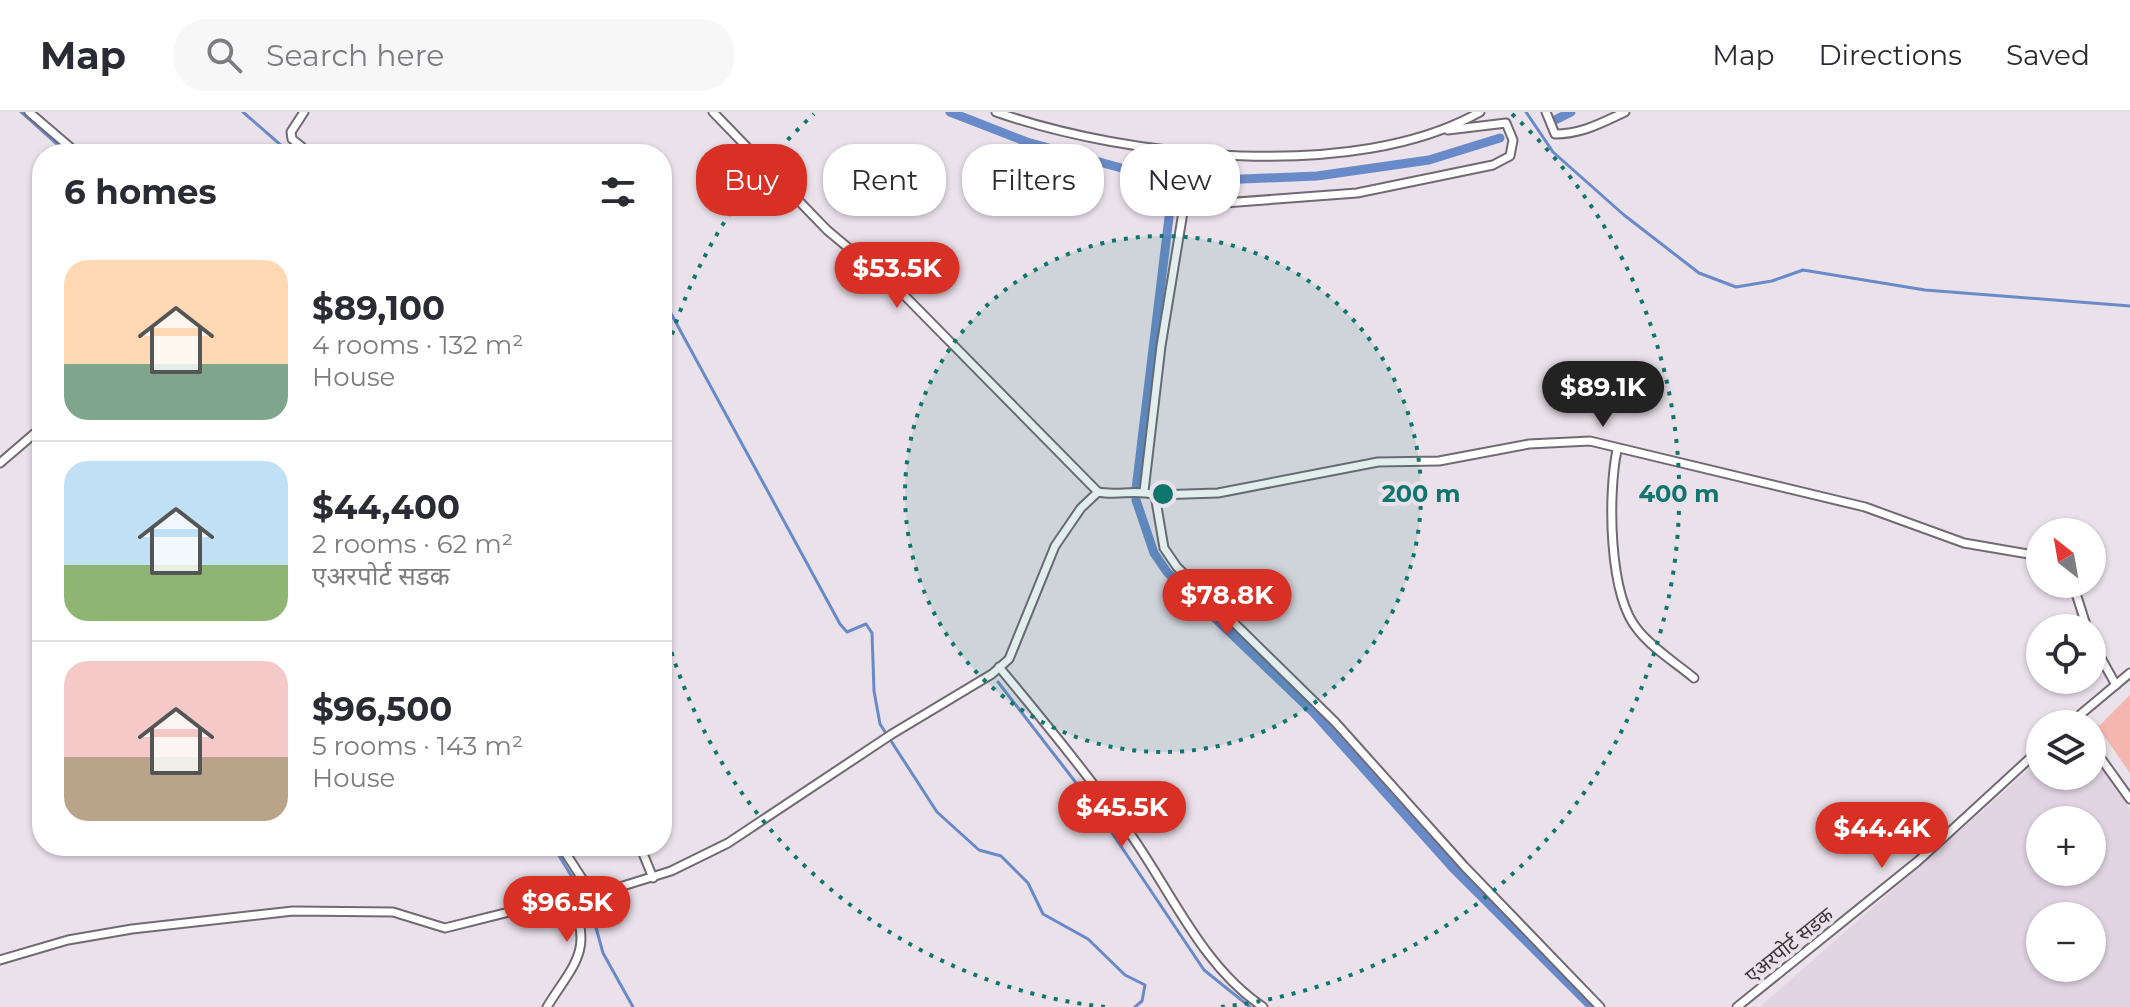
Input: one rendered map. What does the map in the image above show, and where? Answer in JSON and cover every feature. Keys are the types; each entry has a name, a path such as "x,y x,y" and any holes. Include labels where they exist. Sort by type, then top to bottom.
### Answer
{"street":[{"path":"29,112 66,144"},
{"path":"298,144 292,139 291,132 304,112"},
{"path":"713,112 827,230 901,292 1098,492 1115,495 1144,491 1155,495 1218,493 1378,462 1439,461 1529,444 1590,441 1617,450 1865,507 1964,543 2026,554"},
{"path":"996,112 1146,149 1203,153 1306,155 1377,148 1448,130 1506,123 1513,140 1510,156 1493,165 1357,193 1184,206 1163,331 1144,491"},
{"path":"1448,130 1480,112"},
{"path":"1546,112 1555,134 1563,134 1583,132 1625,112"},
{"path":"0,463 32,436"},
{"path":"1617,450 1610,502 1611,540 1628,611 1635,628 1694,678"},
{"path":"547,1007 582,951 583,935 573,906 581,899 653,878 728,843 1009,659 1055,546 1081,508 1098,492"},
{"path":"1155,495 1164,548 1177,567 1335,722 1464,866 1600,1007"},
{"path":"999,667 1131,835 1217,967 1239,991 1263,1007"},
{"path":"2106,667 2116,685"},
{"path":"2088,710 2130,673"},
{"name":"एअरपोर्ट सडक","path":"1737,1007 1918,861 2026,762"},
{"path":"2106,766 2130,799"},
{"path":"567,856 592,894"},
{"path":"644,856 653,878"},
{"path":"0,960 68,940 132,929 293,911 393,912 445,928 549,902 581,899"}],"shaded area":[{"path":"2130,695 2130,773 2106,738 2106,719"},
{"path":"2026,772 2026,790 2106,790 2106,775 2130,809 2130,1007 1760,1007"}],"waterway":[{"path":"21,112 57,144"},
{"path":"243,112 280,144"},
{"path":"950,112 1027,142 1172,182 1317,176 1429,160 1500,138"},
{"path":"1526,112 1553,152 1624,215 1699,273 1736,287 1772,281 1803,270 1925,290 2130,306"},
{"path":"1553,121 1571,112"},
{"path":"1136,489 1169,216"},
{"path":"672,315 840,624 847,632 866,624 872,633 874,691 880,724 937,812 979,850 1001,856 1028,883 1043,914 1088,939 1125,975 1145,985 1142,1001 1135,1007"},
{"path":"1136,500 1154,553 1167,572 1313,712 1453,868 1592,1007"},
{"path":"998,682 1094,806 1204,970 1250,1007"},
{"path":"559,856 590,906 603,953 633,1007"}]}
